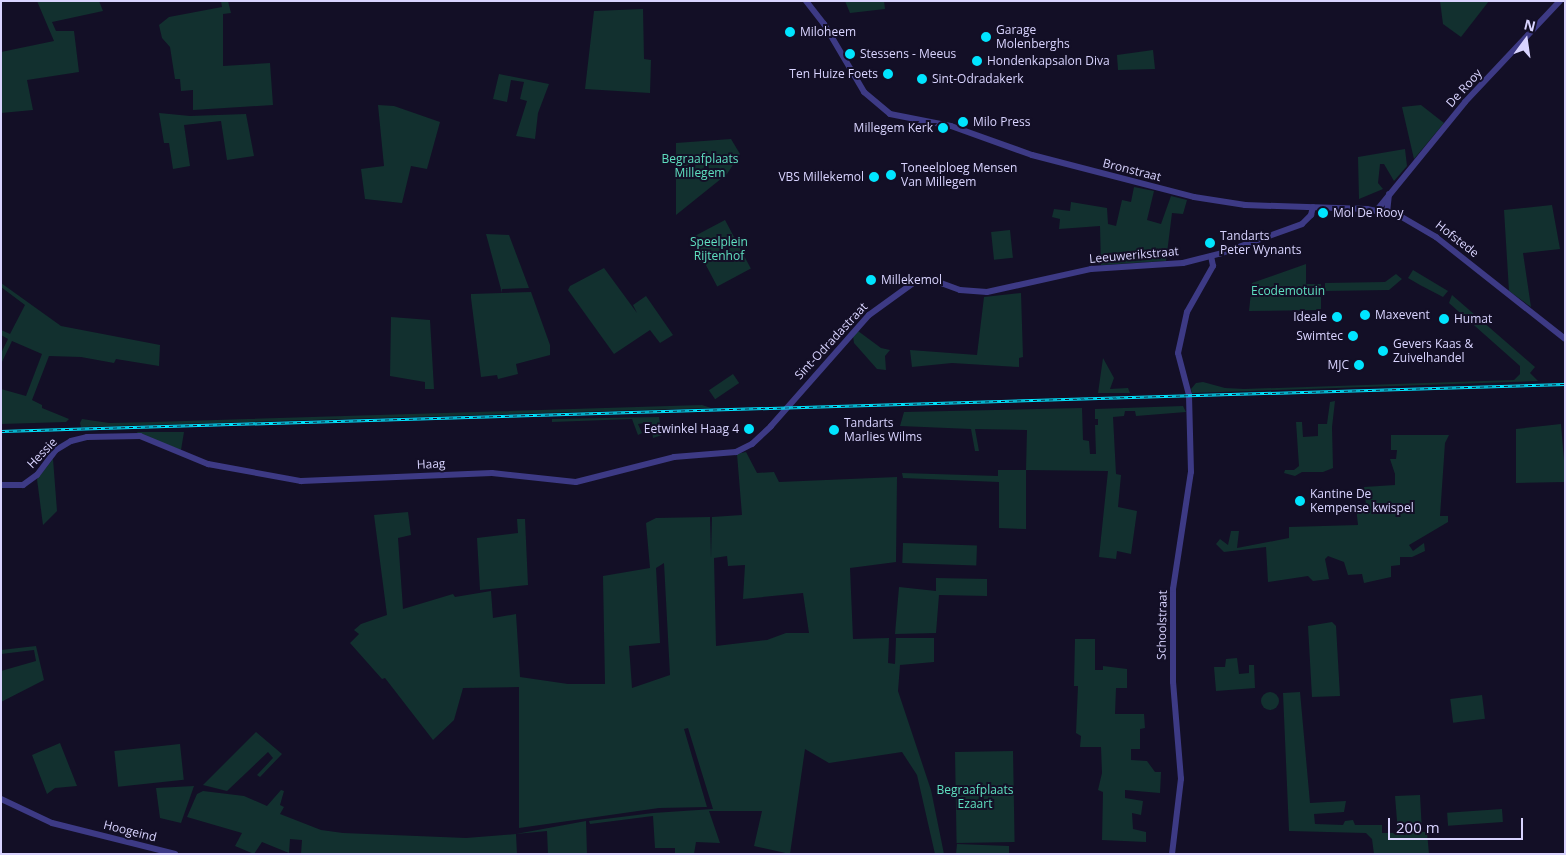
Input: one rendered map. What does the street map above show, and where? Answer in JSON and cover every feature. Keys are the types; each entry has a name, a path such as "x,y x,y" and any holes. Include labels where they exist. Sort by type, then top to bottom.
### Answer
{"street":[{"name":"Bronstraat","path":"806,1 824,24 870,100 884,111 901,118 951,126 1044,159 1194,197 1245,205 1309,207"},
{"name":"De Rooy","path":"1376,210 1465,102 1560,1"},
{"path":"1387,212 1389,194"},
{"name":"Hofstede","path":"1309,207 1376,210 1387,212 1422,227 1565,339"},
{"name":"Leeuwerikstraat","path":"930,279 960,290 987,292 1091,269 1183,263 1211,256 1306,220 1309,207"},
{"name":"Schoolstraat","path":"1172,854 1181,779 1173,682 1173,589 1189,500 1189,398 1178,362 1179,344 1189,306 1213,266 1211,256"},
{"name":"Sint-Odradastraat","path":"781,414 868,315 911,283 930,279"},
{"name":"Haag","path":"71,441 86,437 140,436 208,464 301,481 492,473 576,482 674,457 744,449 781,414"},
{"name":"Hessie","path":"1,485 17,486 31,480 56,450 71,441"},
{"name":"Hoogeind","path":"1,799 38,818 176,854"}],"green space":[{"path":"37,1 99,1 103,11 52,22 56,31 74,31 79,72 27,80 33,110 1,113 1,52 54,41"},
{"path":"221,1 228,1 231,13 223,14 223,66 270,63 273,105 193,110 193,90 181,91 180,79 175,79 170,47 162,38 159,25 169,17 222,7"},
{"path":"845,1 884,1 885,9 850,13"},
{"path":"1440,1 1489,1 1461,37 1443,24"},
{"path":"643,9 644,59 651,60 650,93 585,89 594,11"},
{"path":"1153,50 1155,69 1118,70 1117,55"},
{"path":"499,74 549,84 538,113 535,139 516,136 527,101 520,99 524,82 511,80 507,102 493,99"},
{"path":"378,105 394,106 440,122 427,169 411,166 402,203 365,199 361,169 384,166"},
{"path":"1421,105 1444,123 1414,159 1402,107"},
{"path":"159,113 190,116 246,114 254,156 227,160 221,121 184,125 190,166 173,169 169,143 164,143"},
{"name":"Begraafplaats Millegem","path":"731,139 740,154 727,174 676,215 676,143"},
{"path":"1405,149 1407,166 1394,181 1384,164 1380,164 1378,183 1383,189 1359,199 1358,157"},
{"path":"1134,187 1154,191 1147,220 1161,224 1171,196 1187,200 1183,214 1172,213 1166,261 1101,265 1100,226 1059,229 1060,219 1052,217 1054,209 1070,211 1071,202 1107,208 1108,224 1116,226 1122,200 1131,202"},
{"path":"1552,205 1560,249 1523,253 1531,307 1509,291 1504,210"},
{"name":"Speelplein Rijtenhof","path":"725,220 751,269 717,286 691,238"},
{"path":"1010,230 1013,258 994,260 991,232"},
{"path":"486,234 509,235 529,288 502,289 502,293"},
{"name":"Ecodemotuin","path":"1306,264 1306,284 1321,284 1321,310 1249,311 1252,283"},
{"path":"604,268 637,313 633,305 646,296 673,335 660,343 650,330 614,354 568,290 570,286"},
{"path":"1413,270 1448,291 1443,297 1408,278"},
{"path":"1396,274 1402,279 1389,290 1325,291 1325,283 1385,282"},
{"path":"1,283 61,326 160,345 159,366 116,359 114,363 81,357 49,356 32,400 42,405 42,408 69,419 66,422 1,424 1,389 26,396 42,354 12,341 1,364 1,353 8,339 1,335 1,330 10,334 25,305 1,287"},
{"path":"531,292 550,345 550,355 516,364 518,374 498,379 497,375 481,377 471,294"},
{"path":"1021,293 1023,357 1019,358 1019,367 952,363 912,367 910,350 977,355 984,297"},
{"path":"1452,295 1535,367 1530,373 1538,381 1192,393 1191,389 1196,383 1203,382 1225,388 1244,389 1514,380 1520,374 1520,366 1449,303"},
{"path":"391,317 430,320 434,389 425,389 425,382 390,376"},
{"path":"858,331 881,348 890,350 885,356 886,370 877,369 854,343 853,336"},
{"path":"1103,358 1114,378 1110,389 1128,388 1130,393 1098,393"},
{"path":"733,374 739,383 715,399 709,390"},
{"path":"1335,401 1332,427 1333,468 1323,472 1302,472 1295,476 1284,473 1285,470 1294,470 1299,466 1296,422 1302,422 1303,437 1318,436 1318,424 1327,424 1330,402"},
{"path":"702,405 711,408 81,427 80,423 82,419 109,423"},
{"path":"1183,406 1186,412 1136,416 1135,411 1125,411 1124,416 1113,417 1116,474 1121,475 1118,507 1137,511 1131,554 1117,551 1116,559 1099,557 1108,471 1026,470 1027,430 975,429 979,451 975,451 971,429 900,426 904,412 1082,408 1083,440 1089,441 1090,454 1096,454 1095,425 1098,425 1098,419 1095,419 1095,409"},
{"path":"659,417 662,435 653,438 651,422 638,424 642,433 638,435 632,419 552,422 552,419"},
{"path":"1561,424 1564,460 1565,428 1565,482 1516,483 1516,429"},
{"path":"137,432 184,432 181,450 138,434"},
{"path":"1391,435 1449,435 1445,443 1440,516 1448,516 1448,522 1409,545 1413,551 1424,543 1425,551 1412,557 1400,557 1400,565 1391,566 1391,577 1364,583 1362,574 1348,575 1344,562 1328,556 1325,559 1329,579 1313,581 1308,576 1268,582 1266,547 1224,552 1216,544 1220,539 1228,545 1231,531 1239,531 1237,548 1289,538 1289,527 1358,525 1356,507 1366,505 1364,487 1395,485 1395,474 1390,459 1396,459 1397,450 1391,450"},
{"path":"746,452 757,473 774,472 779,482 897,477 896,562 850,568 853,639 889,638 888,663 895,664 896,638 934,638 934,662 900,665 898,691 931,790 944,854 935,854 917,775 902,752 829,763 805,749 790,854 754,846 762,811 709,811 720,843 696,842 694,854 675,854 675,848 655,848 653,816 590,824 589,821 653,813 713,809 688,728 684,729 707,807 659,808 519,828 519,687 463,688 454,720 433,740 385,678 382,679 350,643 359,634 354,630 361,624 387,615 374,515 408,512 411,535 398,538 403,609 453,594 455,597 491,591 493,618 516,614 520,677 568,684 605,684 603,576 650,568 646,523 656,518 710,517 711,558 712,517 742,515 737,454","holes":["727,556 728,566 745,565 743,599 803,593 809,633 786,633 767,640 716,646 714,558","664,563 670,675 632,688 629,646 660,643 656,568"]},
{"path":"53,459 57,511 43,525 37,479"},
{"path":"998,470 1026,470 1026,529 999,528 999,482 903,478 902,473 998,476"},
{"path":"517,519 525,519 528,585 480,590 477,538 518,533"},
{"path":"903,543 977,546 976,566 902,563"},
{"path":"936,578 987,579 987,596 939,595 936,633 895,634 899,587 936,591"},
{"path":"1332,622 1336,626 1340,696 1312,697 1308,626"},
{"path":"1075,639 1095,639 1095,670 1103,670 1103,666 1127,669 1127,688 1116,688 1115,714 1144,714 1145,728 1140,729 1140,749 1131,749 1131,760 1147,761 1155,772 1161,772 1160,793 1125,790 1125,798 1143,801 1141,815 1132,813 1133,829 1146,832 1146,842 1102,840 1103,792 1098,790 1102,773 1101,747 1080,747 1081,736 1076,733 1078,686 1074,686"},
{"path":"36,646 44,680 1,702 1,671 36,661 34,650 1,654 1,650"},
{"path":"1237,658 1239,674 1249,673 1249,665 1254,665 1255,688 1216,691 1214,667 1225,667 1226,659"},
{"path":"1266,692 1274,692 1279,697 1277,708 1266,710 1261,705 1261,697"},
{"path":"1300,692 1310,803 1346,801 1344,812 1314,814 1315,824 1343,825 1345,821 1353,820 1355,825 1382,825 1382,833 1398,833 1395,796 1420,795 1422,832 1427,832 1429,854 1374,854 1372,839 1366,833 1289,831 1283,693"},
{"path":"1482,695 1485,719 1453,723 1450,699"},
{"path":"256,732 282,754 260,777 257,775 273,758 268,752 227,791 203,785"},
{"path":"60,743 77,786 55,788 47,794 32,755"},
{"path":"180,744 184,780 118,787 114,751"},
{"name":"Begraafplaats Ezaart","path":"1013,751 1015,842 957,843 955,752"},
{"path":"194,786 181,823 160,818 156,788"},
{"path":"281,790 284,791 280,805 284,807 280,814 321,830 343,833 466,838 516,834 517,854 301,854 302,840 290,839 289,853 262,842 254,854 235,846 242,833 187,817 197,794 203,791 244,796 267,806"},
{"path":"1502,809 1503,822 1448,826 1447,813"},
{"path":"586,821 587,854 548,854 547,831 516,834"},
{"path":"957,844 1009,846 1009,854 956,854"}],"railway":[{"path":"1,431 1565,384"}],"place":[{"name":"Miloheem","path":"790,32"},
{"name":"Garage Molenberghs","path":"986,37"},
{"name":"Stessens - Meeus","path":"850,54"},
{"name":"Hondenkapsalon Diva","path":"977,61"},
{"name":"Ten Huize Foets","path":"888,74"},
{"name":"Sint-Odradakerk","path":"922,79"},
{"name":"Milo Press","path":"963,122"},
{"name":"Millegem Kerk","path":"943,128"},
{"name":"Toneelploeg Mensen Van Millegem","path":"891,175"},
{"name":"VBS Millekemol","path":"874,177"},
{"name":"Mol De Rooy","path":"1323,213"},
{"name":"Tandarts Peter Wynants","path":"1210,243"},
{"name":"Millekemol","path":"871,280"},
{"name":"Maxevent","path":"1365,315"},
{"name":"Ideale","path":"1337,317"},
{"name":"Humat","path":"1444,319"},
{"name":"Swimtec","path":"1353,336"},
{"name":"Gevers Kaas & Zuivelhandel","path":"1383,351"},
{"name":"MJC","path":"1359,365"},
{"name":"Eetwinkel Haag 4","path":"749,429"},
{"name":"Tandarts Marlies Wilms","path":"834,430"},
{"name":"Kantine De Kempense kwispel","path":"1300,501"}]}
